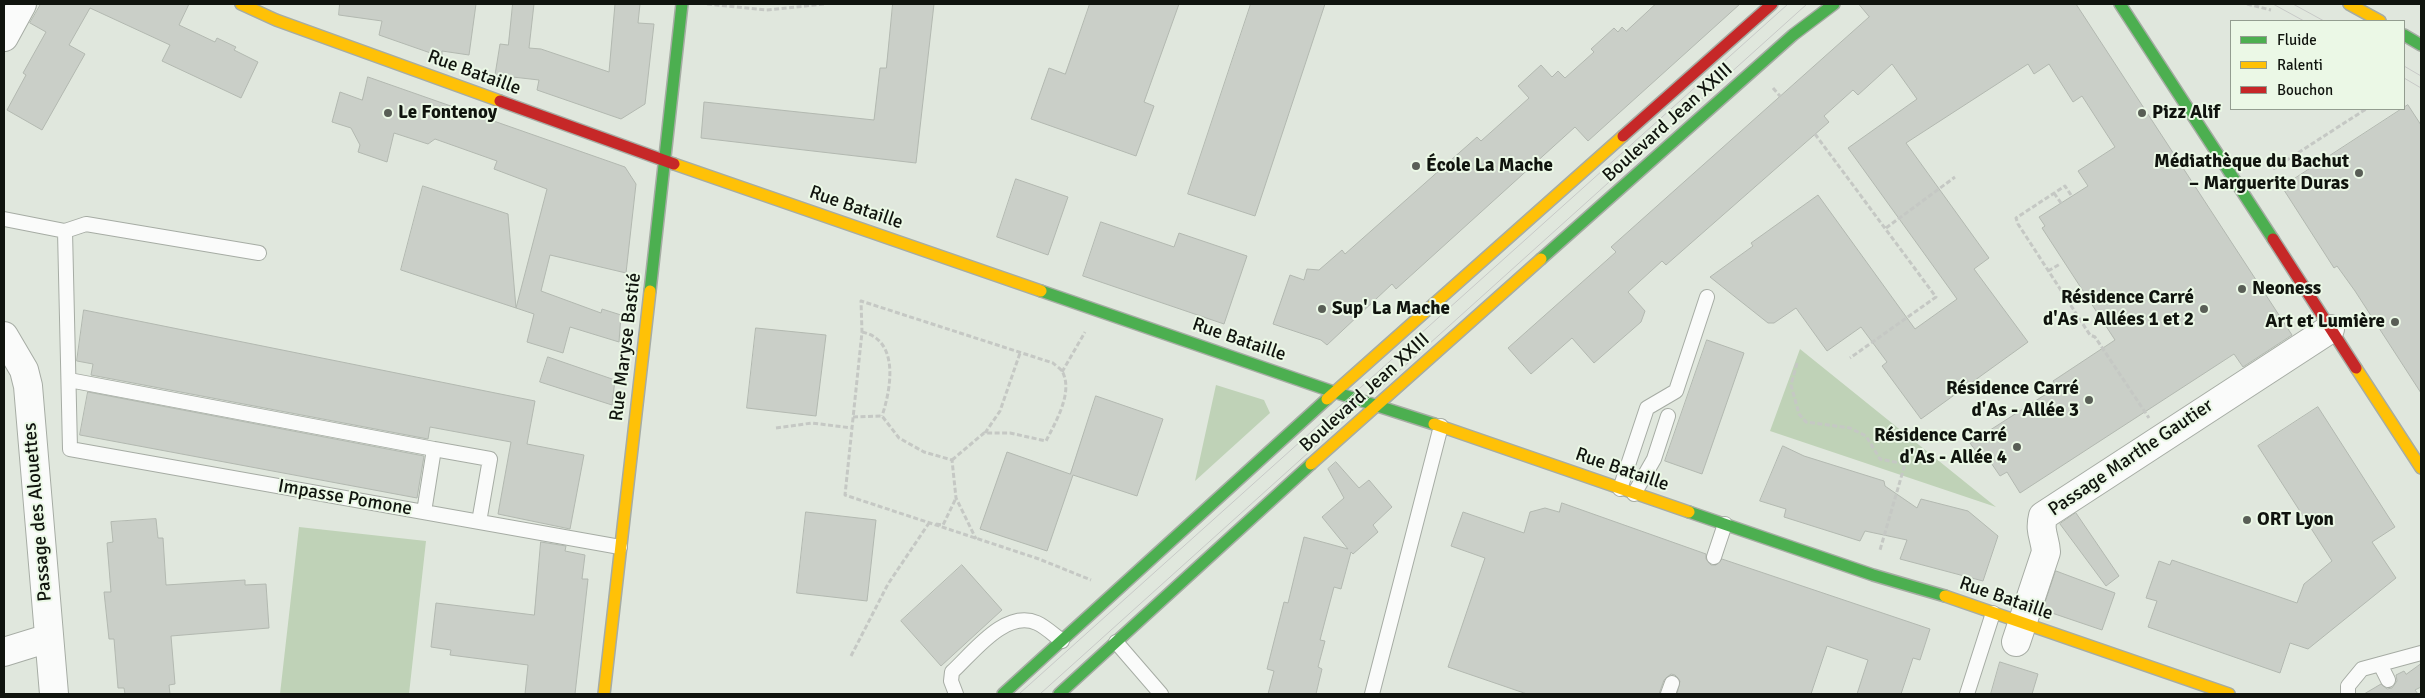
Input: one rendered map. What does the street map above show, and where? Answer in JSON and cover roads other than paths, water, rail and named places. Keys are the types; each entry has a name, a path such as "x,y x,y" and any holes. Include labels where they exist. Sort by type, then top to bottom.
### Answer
{"street":[{"path":"4,37 22,4"},
{"name":"Rue Bataille","path":"242,4 277,12 665,161 1317,387 1441,426 1634,494 1992,613 2019,632 2229,694"},
{"name":"Rue Maryse Bastié","path":"604,694 682,4"},
{"name":"Boulevard Jean XXIII","path":"1003,694 1335,392 1772,4"},
{"name":"Boulevard Jean XXIII","path":"1059,694 1376,405 1793,35 1834,4"},
{"path":"2120,4 2421,468"},
{"path":"2349,4 2378,20"},
{"path":"2405,36 2421,45"},
{"name":"Passage Marthe Gautier","path":"2019,632 2046,552 2046,544 2040,528 2043,516 2330,329"},
{"name":"Passage des Alouettes","path":"4,336 24,370 28,386 54,694"},
{"path":"4,652 49,638"}],"lane":[{"path":"4,219 65,231 86,224 259,253"},
{"path":"65,231 69,380 490,459 479,522"},
{"path":"1620,489 1647,408 1676,391 1707,297"},
{"name":"Impasse Pomone","path":"69,380 70,449 620,547"},
{"path":"1634,494 1654,458 1668,416"},
{"path":"1372,694 1441,426"},
{"path":"424,512 434,449"},
{"path":"1714,556 1725,524"},
{"path":"1967,694 1992,613"},
{"path":"956,694 951,681 952,672 988,638 1019,619 1038,623 1062,642"},
{"path":"1116,642 1161,694"},
{"path":"2348,694 2348,686 2362,669 2421,654"},
{"path":"2380,664 2388,680"}],"tram line":[{"path":"1019,694 1788,4"},
{"path":"1040,694 1807,4"},
{"path":"2273,4 2302,20"},
{"path":"2293,4 2322,20"},
{"path":"2405,67 2421,76"},
{"path":"2405,79 2421,88"}],"place":[{"name":"Le Fontenoy","path":"388,113"},
{"name":"Pizz Alif","path":"2142,113"},
{"name":"École La Mache","path":"1416,166"},
{"name":"Médiathèque du Bachut – Marguerite Duras","path":"2359,173"},
{"name":"Neoness","path":"2242,289"},
{"name":"Sup' La Mache","path":"1322,309"},
{"name":"Résidence Carré d'As - Allées 1 et 2","path":"2204,309"},
{"name":"Art et Lumière","path":"2395,322"},
{"name":"Résidence Carré d'As - Allée 3","path":"2089,400"},
{"name":"Résidence Carré d'As - Allée 4","path":"2017,447"},
{"name":"ORT Lyon","path":"2247,520"}]}
